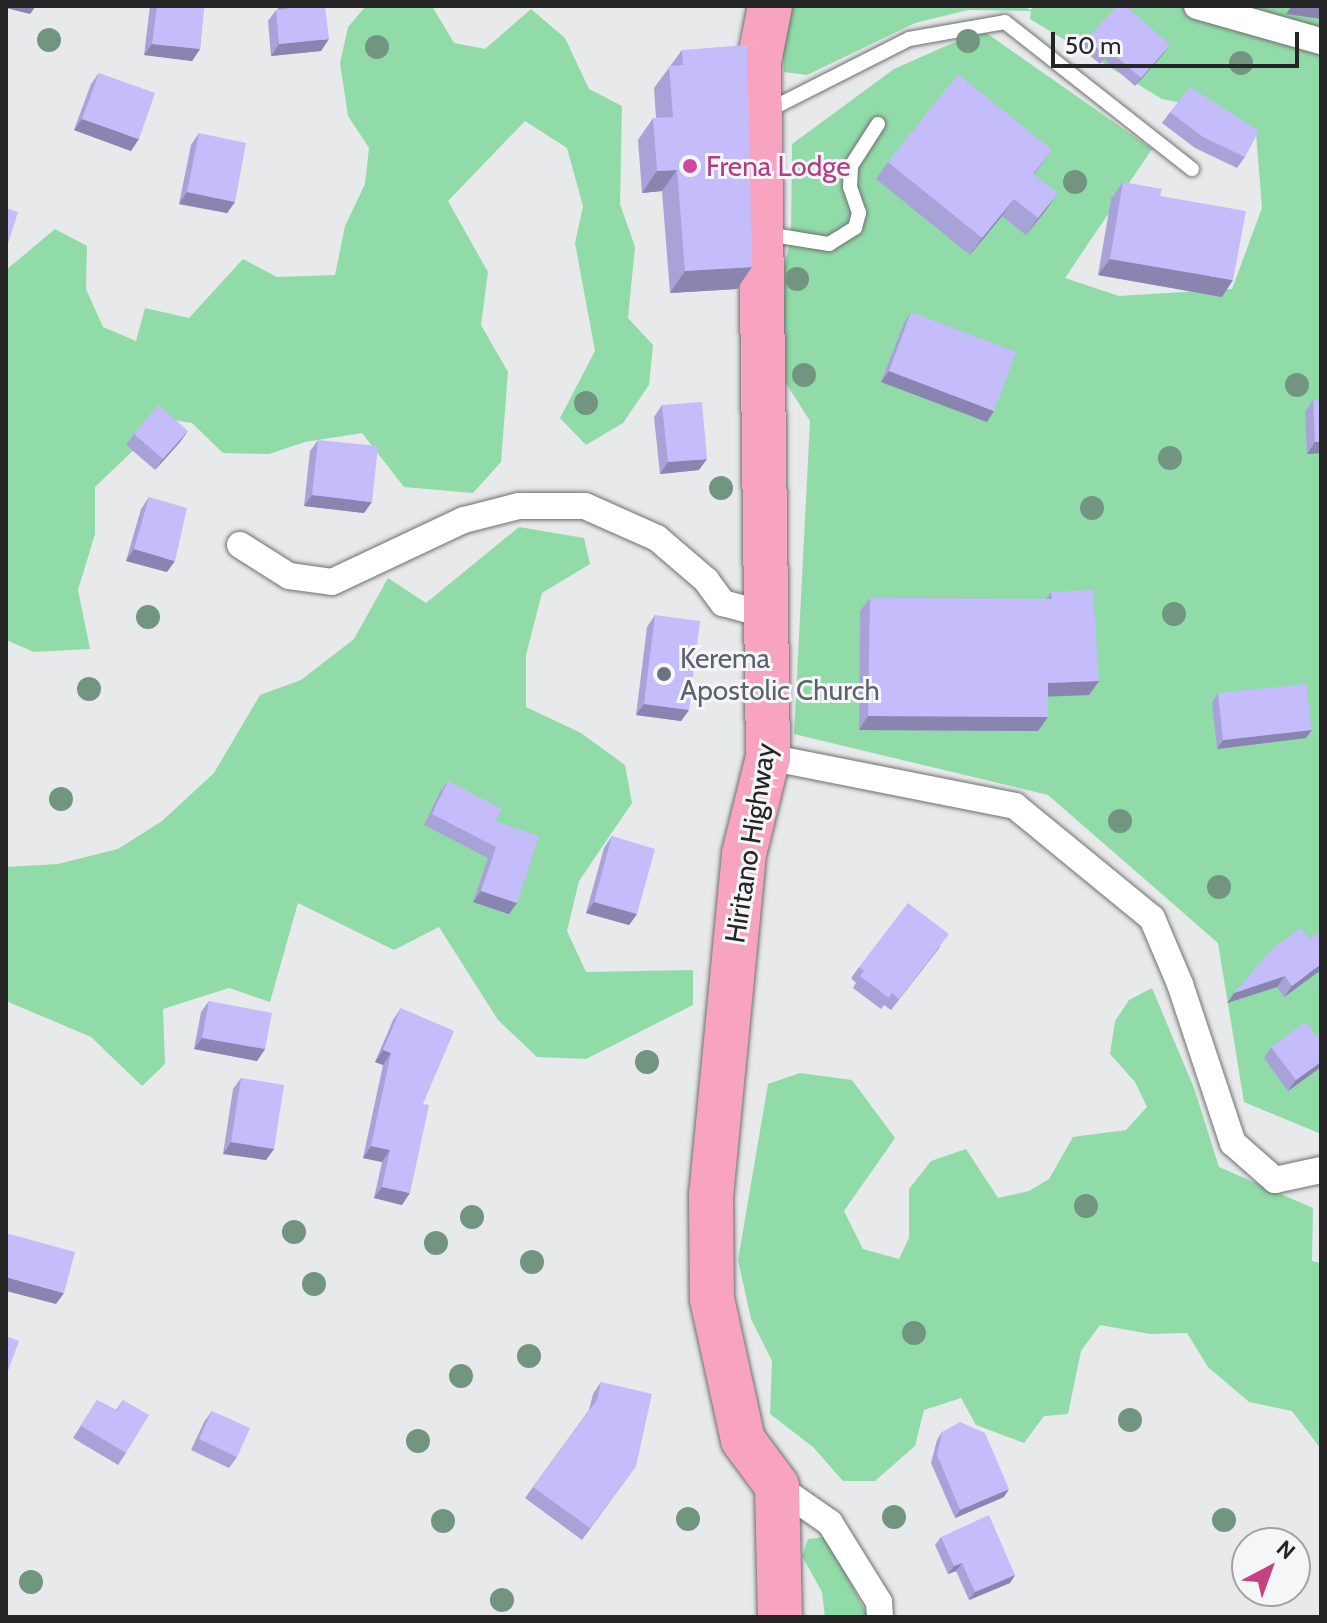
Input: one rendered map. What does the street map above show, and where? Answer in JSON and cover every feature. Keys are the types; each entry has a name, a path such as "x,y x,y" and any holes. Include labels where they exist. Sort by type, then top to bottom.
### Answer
{"highway":[{"name":"Hiritano Highway","path":"770,6 759,62 768,757 744,854 711,1194 712,1299 743,1440 777,1486"},
{"path":"777,1486 780,1617"}],"street":[{"path":"1197,6 1321,41"},
{"path":"240,545 289,576 332,582 464,520 519,506 585,506 657,538 706,580 723,603 766,615"},
{"path":"768,757 1015,806 1152,918 1180,984 1233,1143 1275,1180 1321,1170"},
{"path":"777,1486 830,1523 879,1602 880,1617"}],"lane":[{"path":"761,114 909,39 1005,22 1192,169"},
{"path":"762,233 829,244 855,228 859,213 850,187 851,166 878,124"}],"green space":[{"path":"366,6 432,6 454,43 485,49 531,9 565,38 589,89 622,106 620,204 635,247 628,318 653,345 649,385 623,423 586,445 560,418 595,351 575,243 583,206 567,148 525,121 448,201 488,272 481,325 508,372 501,462 473,493 404,487 362,433 305,442 269,454 223,453 192,423 166,419 95,487 95,534 78,590 90,649 34,652 6,640 6,270 55,229 87,246 86,289 103,327 136,341 145,308 189,318 243,259 277,277 335,275 345,226 365,184 369,148 348,116 340,63 348,27"},
{"path":"785,6 1022,6 1031,10 1033,6 1321,6 1321,1134 1244,1102 1218,943 1048,795 794,734 810,421 785,382 778,295 791,237 792,144 894,69 982,30 1152,149 1065,278 1119,296 1232,289 1262,208 1256,133 1223,111 1162,99 1030,19 1031,11 968,10 915,23 807,75 784,72 781,28"},
{"path":"519,527 584,538 590,564 542,593 526,655 526,707 581,733 625,765 632,803 579,881 567,931 586,972 693,970 693,1005 586,1059 537,1057 498,1020 439,927 394,950 298,903 270,1002 229,988 163,1009 165,1064 142,1086 91,1037 6,1001 6,867 58,864 118,849 162,821 214,773 260,695 301,680 354,639 388,578 426,603"},
{"path":"1152,988 1194,1088 1219,1167 1313,1208 1312,1261 1321,1263 1321,1449 1292,1411 1249,1402 1208,1367 1187,1333 1150,1334 1100,1325 1081,1351 1068,1414 1044,1416 1024,1443 976,1425 961,1398 924,1410 915,1446 875,1481 843,1481 813,1447 770,1414 772,1361 751,1319 738,1260 768,1084 800,1073 852,1080 895,1138 844,1211 863,1249 899,1259 909,1238 909,1189 931,1161 966,1149 998,1198 1029,1191 1049,1179 1073,1137 1126,1130 1147,1107 1135,1082 1110,1054 1115,1021 1129,1000"},
{"path":"827,1537 868,1617 825,1617 822,1592 802,1556 808,1539"}],"building":[{"path":"157,6 204,6 200,49 152,44"},
{"path":"287,6 325,6 329,39 279,44 276,10 287,9"},
{"path":"1117,6 1126,6 1170,45 1141,78 1110,51 1106,56 1087,39"},
{"name":"Frena Lodge","path":"747,45 752,267 685,271 677,170 657,171 653,118 673,117 669,66 683,65 682,50"},
{"path":"99,73 155,93 139,139 82,119"},
{"path":"958,74 1052,150 1033,174 1058,193 1038,218 1014,199 982,238 888,162"},
{"path":"1190,87 1259,131 1245,157 1203,137 1170,112"},
{"path":"199,133 246,143 235,202 187,192"},
{"path":"1123,182 1162,189 1160,196 1246,211 1233,280 1110,259"},
{"path":"6,208 18,212 6,250"},
{"path":"911,312 1016,352 994,411 889,371"},
{"path":"1313,400 1321,400 1321,442 1315,442"},
{"path":"702,402 707,459 668,462 662,405"},
{"path":"158,405 188,431 163,459 134,434"},
{"path":"318,440 378,446 372,502 312,495"},
{"path":"149,497 187,508 175,561 134,549"},
{"path":"1093,590 1099,681 1048,683 1048,717 868,716 870,598 1052,599 1051,592"},
{"name":"Kerema Apostolic Church","path":"655,615 700,621 689,710 644,704"},
{"path":"1306,684 1312,730 1223,740 1218,693"},
{"path":"448,781 502,809 495,821 539,836 517,903 481,891 496,847 432,814"},
{"path":"612,836 655,849 637,914 594,902"},
{"path":"908,903 949,934 899,999 892,993 889,998 860,976 864,971 859,967"},
{"path":"1301,928 1309,939 1321,930 1321,964 1292,986 1285,976 1234,993 1273,948"},
{"path":"209,1001 272,1013 265,1049 202,1038"},
{"path":"401,1008 454,1031 423,1104 429,1105 410,1193 382,1187 390,1150 371,1146 391,1053 383,1050"},
{"path":"1306,1022 1315,1036 1321,1034 1321,1062 1296,1080 1271,1047"},
{"path":"241,1078 284,1085 274,1149 231,1142"},
{"path":"6,1233 75,1252 64,1293 6,1277"},
{"path":"6,1336 19,1341 6,1376"},
{"path":"601,1382 652,1394 636,1466 590,1528 533,1487 597,1400"},
{"path":"97,1400 117,1411 123,1400 149,1415 126,1453 81,1426"},
{"path":"212,1411 250,1428 237,1457 199,1439"},
{"path":"960,1422 985,1433 1009,1489 960,1510 937,1455 942,1432"},
{"path":"989,1515 1015,1575 975,1592 962,1563 954,1566 941,1537"}],"place":[{"name":"Frena Lodge","path":"690,166"},
{"name":"Kerema Apostolic Church","path":"664,674"}]}
